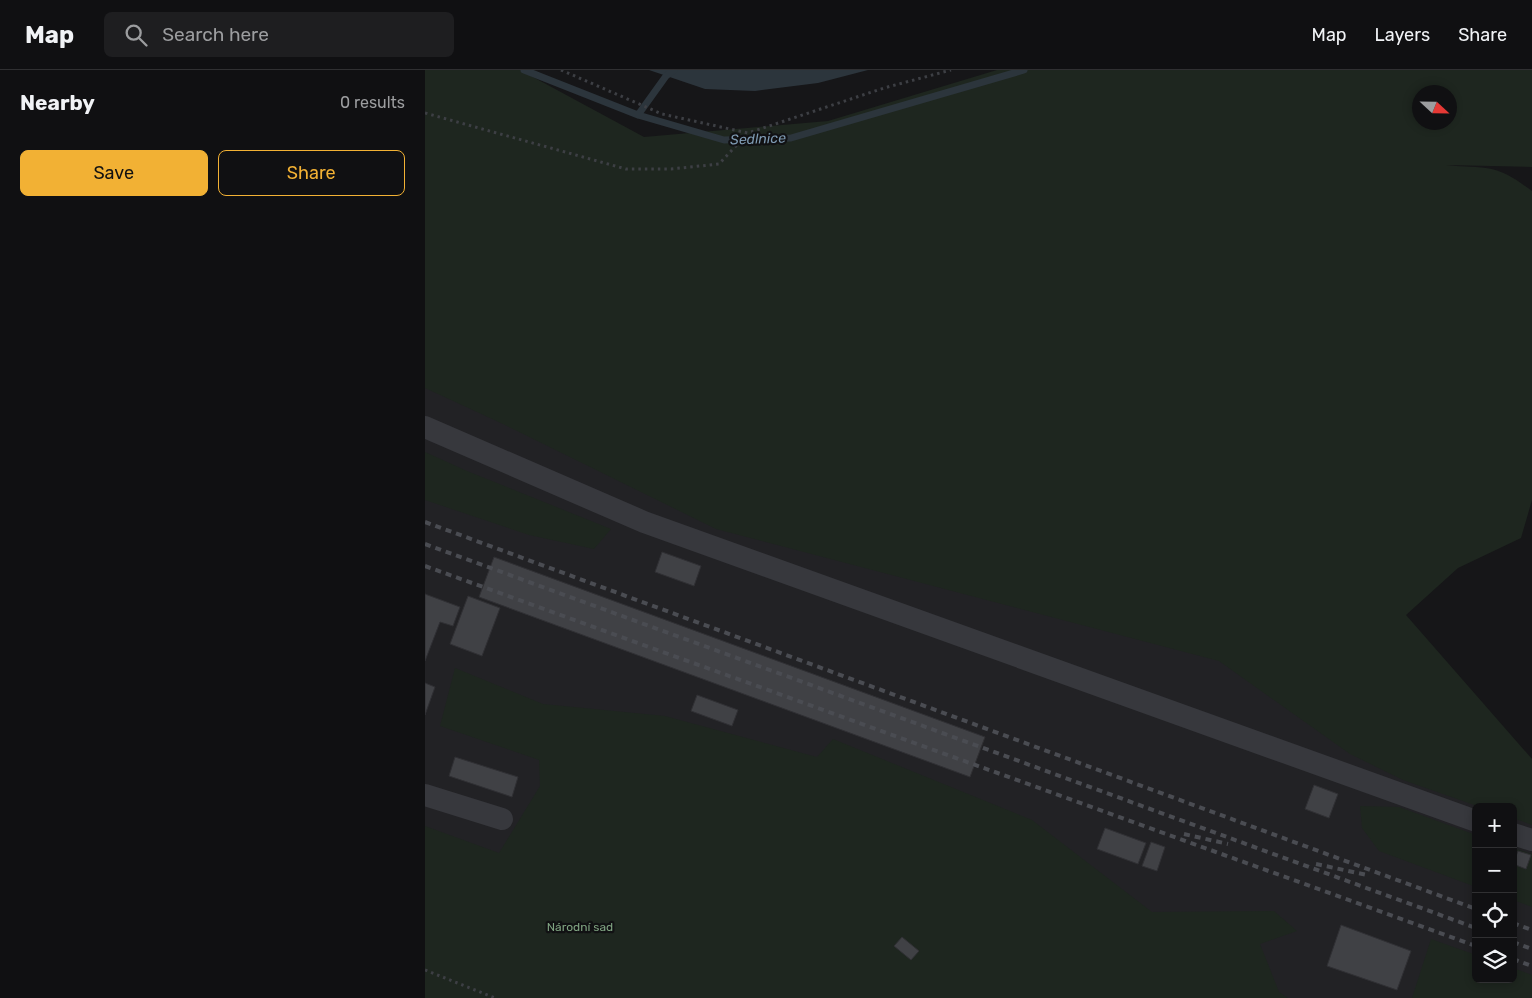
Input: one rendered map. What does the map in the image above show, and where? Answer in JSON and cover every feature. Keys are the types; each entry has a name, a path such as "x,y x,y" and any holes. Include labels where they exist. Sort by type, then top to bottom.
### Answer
{"lane":[{"path":"425,427 643,522 1472,819"},
{"path":"425,795 502,818"},
{"path":"1517,835 1532,840"}],"path":[{"path":"561,70 662,114 748,133"},
{"path":"425,113 626,169 671,169 719,164 748,133 884,88 951,70"},
{"path":"425,970 495,998"}],"shaded area":[{"path":"649,70 868,70 818,83 755,91 705,89"},
{"path":"425,260 1532,759 1532,998 1068,998 425,954"}],"green space":[{"path":"425,70 520,70 644,137 828,121 997,70 1532,70 1532,167 1446,165 1493,169 1511,176 1532,191 1532,500 1521,538 1458,568 1406,615 1532,759 1532,825 1517,819 1517,803 1472,804 1403,780 1350,754 1219,661 716,529 503,424 425,388"},
{"path":"425,452 611,529 594,549 529,535 425,500"},
{"name":"Národní sad","path":"455,668 543,704 665,716 817,757 833,739 1032,820 1152,912 1274,911 1297,931 1260,944 1279,992 1288,998 425,998 425,826 499,853 540,786 539,760 440,726"},
{"path":"1360,806 1399,807 1472,834 1472,886 1379,851 1362,828"},
{"path":"1517,849 1532,854 1532,907 1517,901"},
{"path":"1431,939 1472,954 1472,983 1517,983 1517,969 1532,975 1532,998 1412,998"}],"building":[{"path":"662,552 701,566 694,586 655,572"},
{"path":"494,557 985,737 970,777 479,597"},
{"path":"425,594 460,607 453,626 440,622 425,661"},
{"path":"468,596 500,608 482,656 450,644"},
{"path":"425,683 435,687 425,715"},
{"path":"697,695 738,710 732,726 691,711"},
{"path":"455,757 518,777 512,797 449,776"},
{"path":"1314,785 1338,794 1329,818 1305,809"},
{"path":"1105,828 1146,843 1138,864 1097,849"},
{"path":"1151,842 1165,847 1157,871 1142,866"},
{"path":"1518,851 1531,855 1526,869 1517,866"},
{"path":"1341,925 1411,951 1397,990 1327,966"},
{"path":"902,937 919,951 911,960 894,946"}],"waterway":[{"name":"Sedlnice","path":"524,70 638,115 724,140 791,138 1024,70"},
{"path":"638,115 666,76 674,70"}],"railway":[{"path":"425,522 1472,908"},
{"path":"425,544 1472,927"},
{"path":"425,566 1472,945"},
{"path":"1184,834 1228,844"},
{"path":"1316,864 1367,875"},
{"path":"1517,924 1532,930"},
{"path":"1517,943 1532,949"},
{"path":"1517,960 1532,966"}]}
